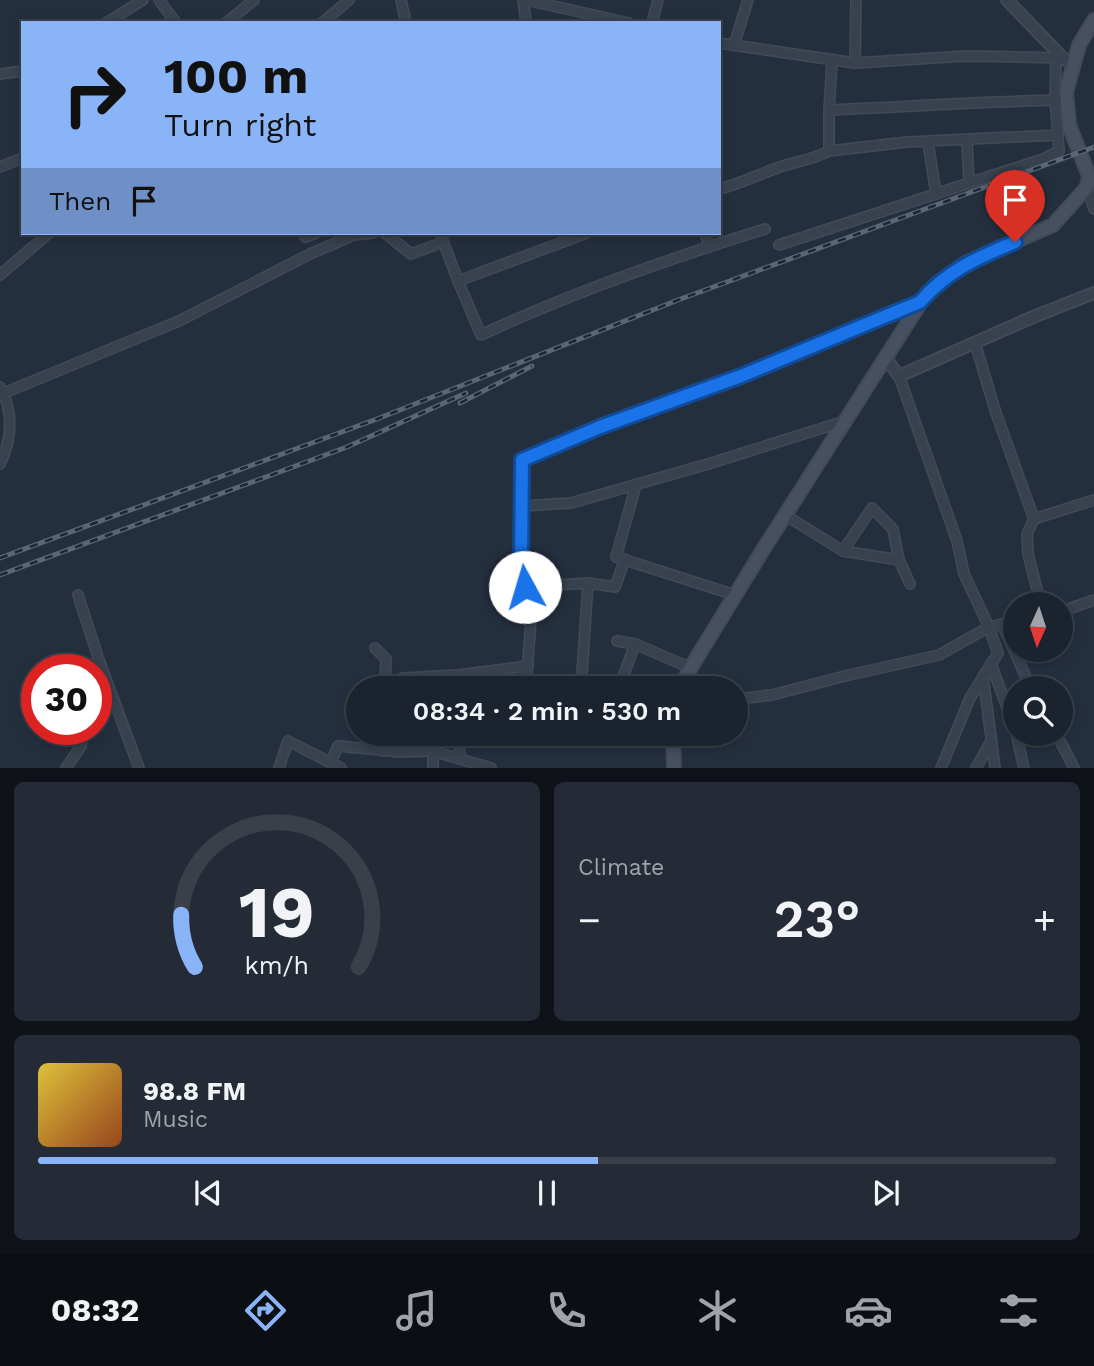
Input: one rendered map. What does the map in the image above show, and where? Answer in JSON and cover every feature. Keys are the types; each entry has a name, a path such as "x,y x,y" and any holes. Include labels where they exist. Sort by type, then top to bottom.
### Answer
{"main road":[{"path":"687,676 735,595 920,302 936,284 967,262 1053,225 1087,187 1089,176 1061,100 1066,92 1064,60 1079,45 1094,20"},
{"path":"673,746 674,768"}],"street":[{"path":"109,21 143,0"},
{"path":"159,0 175,21"},
{"path":"228,21 254,0"},
{"path":"323,21 349,0"},
{"path":"401,0 406,21"},
{"path":"526,21 525,0 620,21"},
{"path":"653,21 658,0"},
{"path":"734,45 748,0"},
{"path":"855,63 856,0"},
{"path":"779,245 1055,154 1060,148 1058,135 1064,60 1007,0"},
{"path":"721,43 855,63 965,56 1064,60"},
{"path":"829,151 832,61"},
{"path":"0,74 21,71"},
{"path":"829,110 901,108 985,101 1061,100"},
{"path":"721,189 742,184 777,167 811,160 829,151 1058,135"},
{"path":"967,140 969,184"},
{"path":"928,142 936,194"},
{"path":"0,167 21,159"},
{"path":"1087,187 1094,209"},
{"path":"441,235 481,335 544,306 632,272 765,229"},
{"path":"0,275 47,235"},
{"path":"305,237 310,235"},
{"path":"0,464 9,440 10,416 2,390 179,321 310,254 354,235"},
{"path":"387,235 411,254 435,245"},
{"path":"706,235 709,246"},
{"path":"458,281 559,237"},
{"path":"900,376 1094,293"},
{"path":"527,676 531,619 521,565 522,460 600,427 741,376 920,302"},
{"path":"975,343 996,413 1034,519 1027,534 1028,554 1038,592"},
{"path":"885,357 900,376 957,541 964,574 998,653 970,698 941,768"},
{"path":"522,506 571,503 845,421"},
{"path":"636,485 616,557 735,595"},
{"path":"1034,519 1094,500"},
{"path":"843,551 872,508 892,529 899,560 910,584"},
{"path":"785,515 843,551 899,560"},
{"path":"525,587 588,583 615,587 625,559"},
{"path":"582,676 588,583"},
{"path":"78,595 97,654"},
{"path":"1073,607 1094,600"},
{"path":"748,698 772,695 939,655 989,627 1002,624 1026,676"},
{"path":"617,641 635,644 691,668"},
{"path":"623,676 635,644"},
{"path":"375,649 386,659 385,676"},
{"path":"991,664 1003,696"},
{"path":"440,676 528,666"},
{"path":"984,676 995,768"},
{"path":"112,695 139,768"},
{"path":"279,768 288,741 341,768"},
{"path":"976,768 991,741"},
{"path":"66,768 81,745"},
{"path":"331,762 338,746 400,752 433,751 491,768"},
{"path":"382,751 383,746"},
{"path":"400,746 400,752"},
{"path":"460,746 460,758"},
{"path":"1019,746 1024,768"},
{"path":"1063,746 1074,768"},
{"path":"433,751 433,768"}],"railway":[{"path":"0,558 377,419 678,300 1094,147"},
{"path":"460,403 532,366"},
{"path":"0,575 347,447 466,393"}],"route":[{"path":"525,587 521,565 522,460 600,427 741,376 920,302 936,284 967,262 1015,242"}]}
